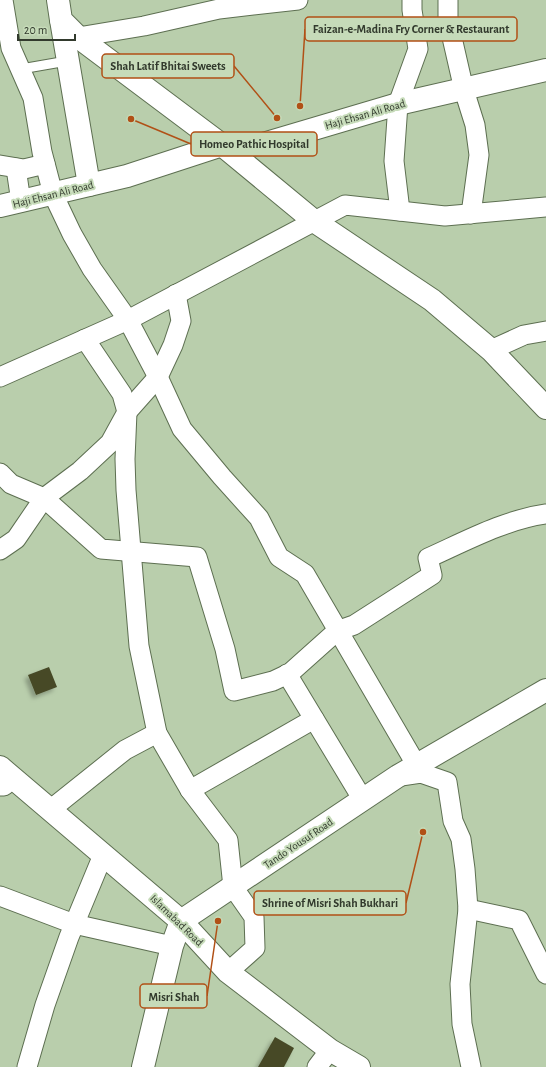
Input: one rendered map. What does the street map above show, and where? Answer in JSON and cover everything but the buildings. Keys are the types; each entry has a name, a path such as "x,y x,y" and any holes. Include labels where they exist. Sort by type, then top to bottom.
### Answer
{"street":[{"path":"3,0 11,48 33,98 42,152 54,194 76,241 92,269 128,320 158,377 182,429 259,518 279,557 305,574 417,766"},
{"path":"78,37 144,26 219,9 298,0"},
{"path":"400,211 394,161 398,104 418,50 412,0"},
{"path":"448,0 448,20 464,90 475,125 479,155 472,214"},
{"path":"59,10 78,37 222,145 314,222 432,300 491,350 546,408"},
{"path":"59,10 89,184"},
{"name":"Haji Ehsan Ali Road","path":"0,206 127,176 222,145 263,144 398,104 546,70"},
{"path":"8,167 24,170 45,164"},
{"path":"8,167 21,202"},
{"path":"0,378 128,320 345,205 445,216 546,207"},
{"path":"0,550 16,539 44,498 80,471 110,442 127,412 158,377 173,345 181,321 176,294"},
{"path":"491,350 524,335 546,331"},
{"path":"85,339 122,394 127,412 125,459 139,646 157,733 190,790 228,840 233,887 254,917 255,948 228,972"},
{"path":"0,473 11,484 44,498 101,549 197,557 225,649 234,691 273,681 287,674 337,631 354,625 432,575 428,558 507,523 530,516 546,514"},
{"path":"287,674 363,800"},
{"name":"Tando Yousuf Road","path":"181,921 398,776 546,690"},
{"path":"190,790 314,719"},
{"path":"50,810 125,750 157,733"},
{"path":"398,776 421,773 447,782 453,821 461,839 466,869 468,909 460,984 462,1024 471,1067"},
{"name":"Islamabad Road","path":"4,777 50,810 181,921 228,972 330,1050 359,1067"},
{"path":"27,1067 45,1005 74,924 103,855"},
{"path":"0,896 74,924 172,946"},
{"path":"468,909 519,920 546,974"},
{"path":"143,1067 172,946 181,921"},
{"path":"317,1067 330,1050"}],"lane":[{"path":"21,69 68,61"}],"place":[{"name":"Faizan-e-Madina Fry Corner & Restaurant","path":"300,106"},
{"name":"Shah Latif Bhitai Sweets","path":"277,118"},
{"name":"Homeo Pathic Hospital","path":"131,119"},
{"name":"Shrine of Misri Shah Bukhari","path":"423,832"},
{"name":"Misri Shah","path":"218,921"}]}
